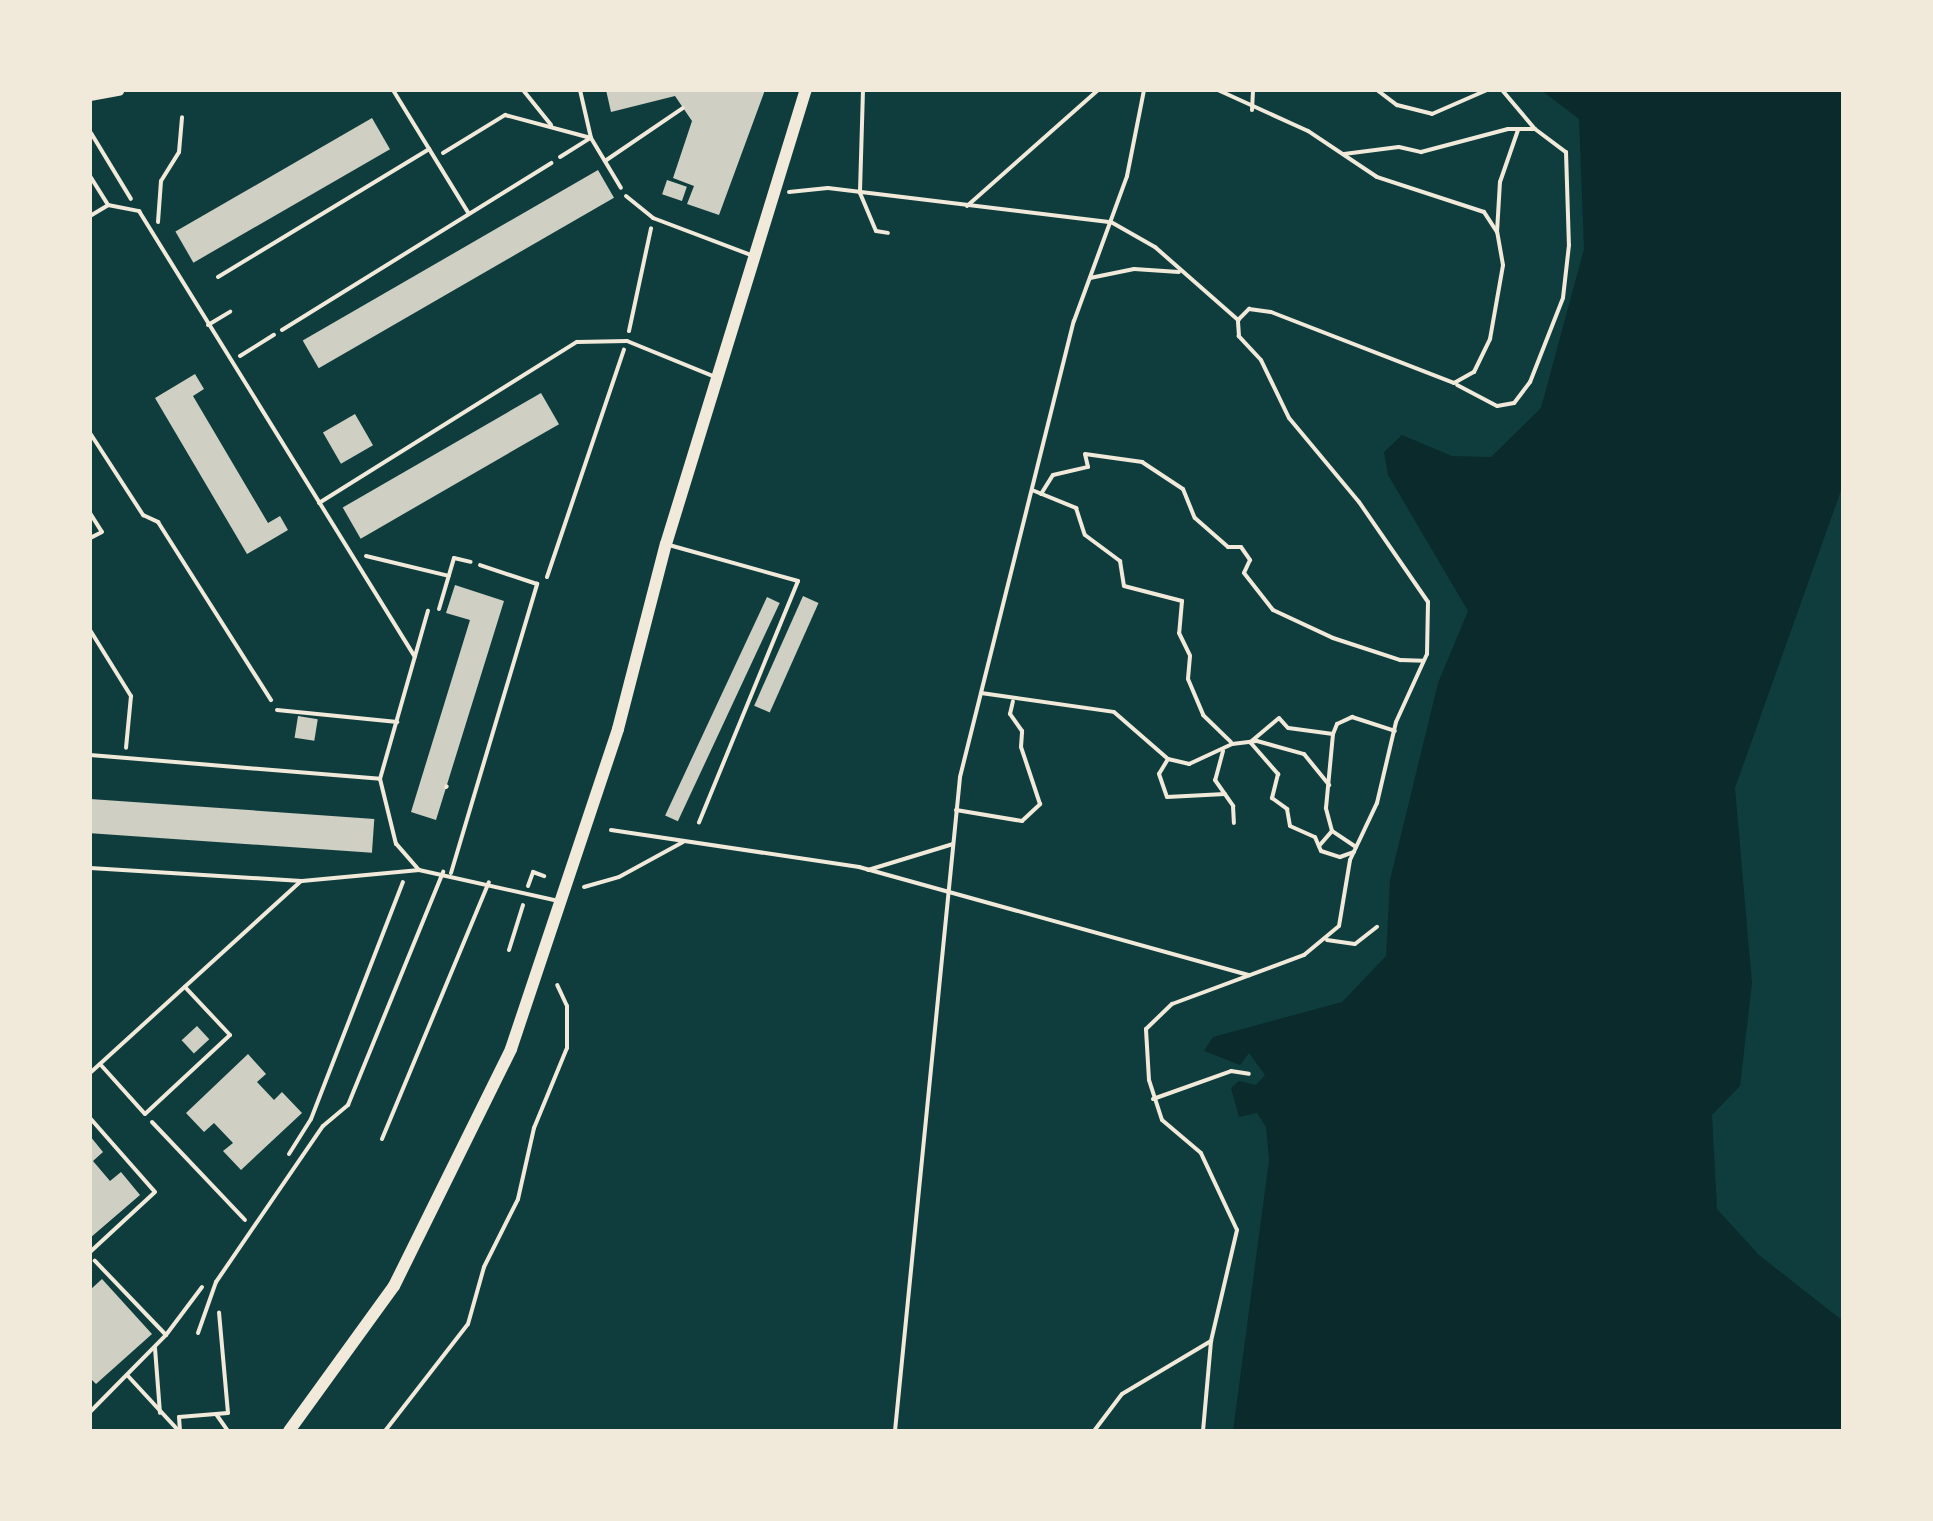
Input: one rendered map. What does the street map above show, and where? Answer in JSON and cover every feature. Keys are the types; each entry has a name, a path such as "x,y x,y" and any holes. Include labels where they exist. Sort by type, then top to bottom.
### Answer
{"main road":[{"path":"90,95 119,90"},
{"path":"288,1431 361,1338 438,1204 511,1049 564,902 715,377 806,90"}],"lane":[{"path":"393,90 469,214"},
{"path":"218,277 429,149"},
{"path":"282,330 552,162"},
{"path":"90,176 108,205"},
{"path":"626,196 653,218 756,257"},
{"path":"90,216 108,205 139,211 415,657"},
{"path":"208,325 230,312"},
{"path":"319,502 577,342 627,342 715,377"},
{"path":"90,513 102,532 90,538"},
{"path":"666,544 798,580 698,822"},
{"path":"451,874 537,584 480,565"},
{"path":"419,870 396,844 380,779 428,611"},
{"path":"277,710 397,722"},
{"path":"90,755 380,779"},
{"path":"90,868 302,882 419,870 489,882 564,902"},
{"path":"198,1334 216,1282 323,1126 348,1105 443,872"},
{"path":"90,1073 302,882"},
{"path":"382,1139 489,882"},
{"path":"100,1064 145,1114 230,1035 185,986"},
{"path":"90,1118 156,1192 90,1254"}],"path":[{"path":"523,90 554,128"},
{"path":"580,90 591,138 626,196"},
{"path":"862,90 860,192 876,232 888,233"},
{"path":"967,206 1098,90"},
{"path":"896,1431 956,810 1032,490 1090,278 1112,222 1144,90"},
{"path":"1218,90 1252,110 1308,131 1377,176 1468,204 1497,232"},
{"path":"1252,90 1252,110"},
{"path":"1377,90 1397,105 1432,114 1487,90"},
{"path":"1238,320 1248,309 1271,312 1454,383 1497,406 1514,403 1530,382 1562,298 1570,168 1566,152 1535,129 1502,90"},
{"path":"605,161 684,108"},
{"path":"434,158 505,115 591,138"},
{"path":"156,240 161,181 179,152 182,117"},
{"path":"1344,154 1399,147 1421,152 1518,129 1535,129"},
{"path":"1454,383 1474,372 1501,299 1497,232 1500,182 1518,129"},
{"path":"91,132 139,211"},
{"path":"552,162 591,138"},
{"path":"774,193 860,192 1112,222 1155,247 1238,320 1239,336 1262,360 1288,418 1359,502 1428,602 1424,660 1395,730 1391,764 1355,850 1345,910 1326,940"},
{"path":"537,584 550,575 627,342 653,218"},
{"path":"1090,278 1134,268 1182,272"},
{"path":"231,361 282,330"},
{"path":"90,433 143,515 158,522 277,710"},
{"path":"1041,494 1053,476 1088,467 1084,454 1142,462 1183,489 1195,518 1228,547 1241,547 1250,560 1244,573 1272,610 1400,660 1424,660"},
{"path":"1032,490 1076,508 1085,535 1120,561 1124,586 1182,601 1179,633 1190,656 1188,679 1203,715 1232,744"},
{"path":"350,552 449,576"},
{"path":"428,611 438,613 454,558 480,565"},
{"path":"90,630 132,696 125,758"},
{"path":"981,693 1013,701 1114,712 1168,759 1189,764 1232,744 1250,742 1304,754 1329,786"},
{"path":"956,810 1022,822 1040,804 1021,747 1022,731 1010,714 1013,701"},
{"path":"1318,846 1332,830 1329,786 1336,724 1352,717 1395,730"},
{"path":"1250,742 1280,718 1288,728 1333,734"},
{"path":"1250,742 1278,774 1272,798 1288,808 1290,826 1314,837 1318,846 1340,857 1349,869"},
{"path":"1222,750 1215,780 1225,794 1234,823"},
{"path":"1168,759 1159,774 1167,797 1225,794"},
{"path":"611,830 868,870 1249,975"},
{"path":"1332,830 1355,850"},
{"path":"584,888 619,877 686,840"},
{"path":"868,870 952,844"},
{"path":"1340,857 1355,850"},
{"path":"510,950 533,872 544,876"},
{"path":"283,1163 310,1119 406,873"},
{"path":"1203,1431 1210,1414 1211,1341 1237,1230 1201,1153 1171,1132 1154,1099 1145,1045 1154,1017 1326,940 1355,944 1377,927"},
{"path":"386,1431 468,1324 484,1267 518,1199 534,1128 567,1048 568,1006 557,985"},
{"path":"1154,1099 1230,1071 1250,1074"},
{"path":"145,1114 246,1221"},
{"path":"236,1236 256,1206"},
{"path":"90,1254 166,1335"},
{"path":"180,1431 179,1417 228,1413 216,1282"},
{"path":"90,1412 166,1335 205,1283"},
{"path":"1094,1431 1122,1394 1211,1341"},
{"path":"155,1346 160,1413"},
{"path":"127,1375 180,1431"},
{"path":"216,1414 228,1431"}],"water":[{"path":"1541,90 1843,90 1843,485 1735,788 1752,983 1740,1086 1712,1115 1717,1209 1759,1255 1843,1321 1843,1431 1233,1431 1269,1160 1266,1127 1257,1113 1239,1117 1231,1088 1239,1081 1256,1085 1265,1075 1249,1053 1240,1065 1204,1051 1213,1037 1342,1002 1386,956 1390,880 1438,683 1468,611 1388,475 1384,452 1402,435 1452,456 1491,457 1541,408 1584,249 1579,119"}],"building":[{"path":"606,90 765,90 719,215 687,204 694,186 673,178 692,121 675,96 611,112"},
{"path":"372,118 390,149 193,263 175,232"},
{"path":"598,170 614,198 319,368 303,341"},
{"path":"667,180 687,187 682,201 662,194"},
{"path":"195,374 204,389 193,396 268,523 280,516 288,530 247,554 155,398"},
{"path":"541,393 559,424 361,539 343,508"},
{"path":"355,414 373,445 341,464 323,432"},
{"path":"455,585 504,601 436,820 411,812 470,620 446,613"},
{"path":"803,596 819,603 770,713 754,706"},
{"path":"767,597 780,603 678,821 665,815"},
{"path":"298,716 318,719 314,741 295,738"},
{"path":"90,799 374,819 372,853 90,833"},
{"path":"197,1026 209,1039 194,1053 182,1040"},
{"path":"248,1054 266,1074 257,1082 274,1100 282,1092 302,1113 241,1170 223,1151 233,1143 214,1123 204,1132 186,1113"},
{"path":"90,1136 103,1152 93,1161 110,1181 121,1172 140,1195 90,1238"},
{"path":"102,1279 152,1334 96,1384 90,1378 90,1290"}]}
